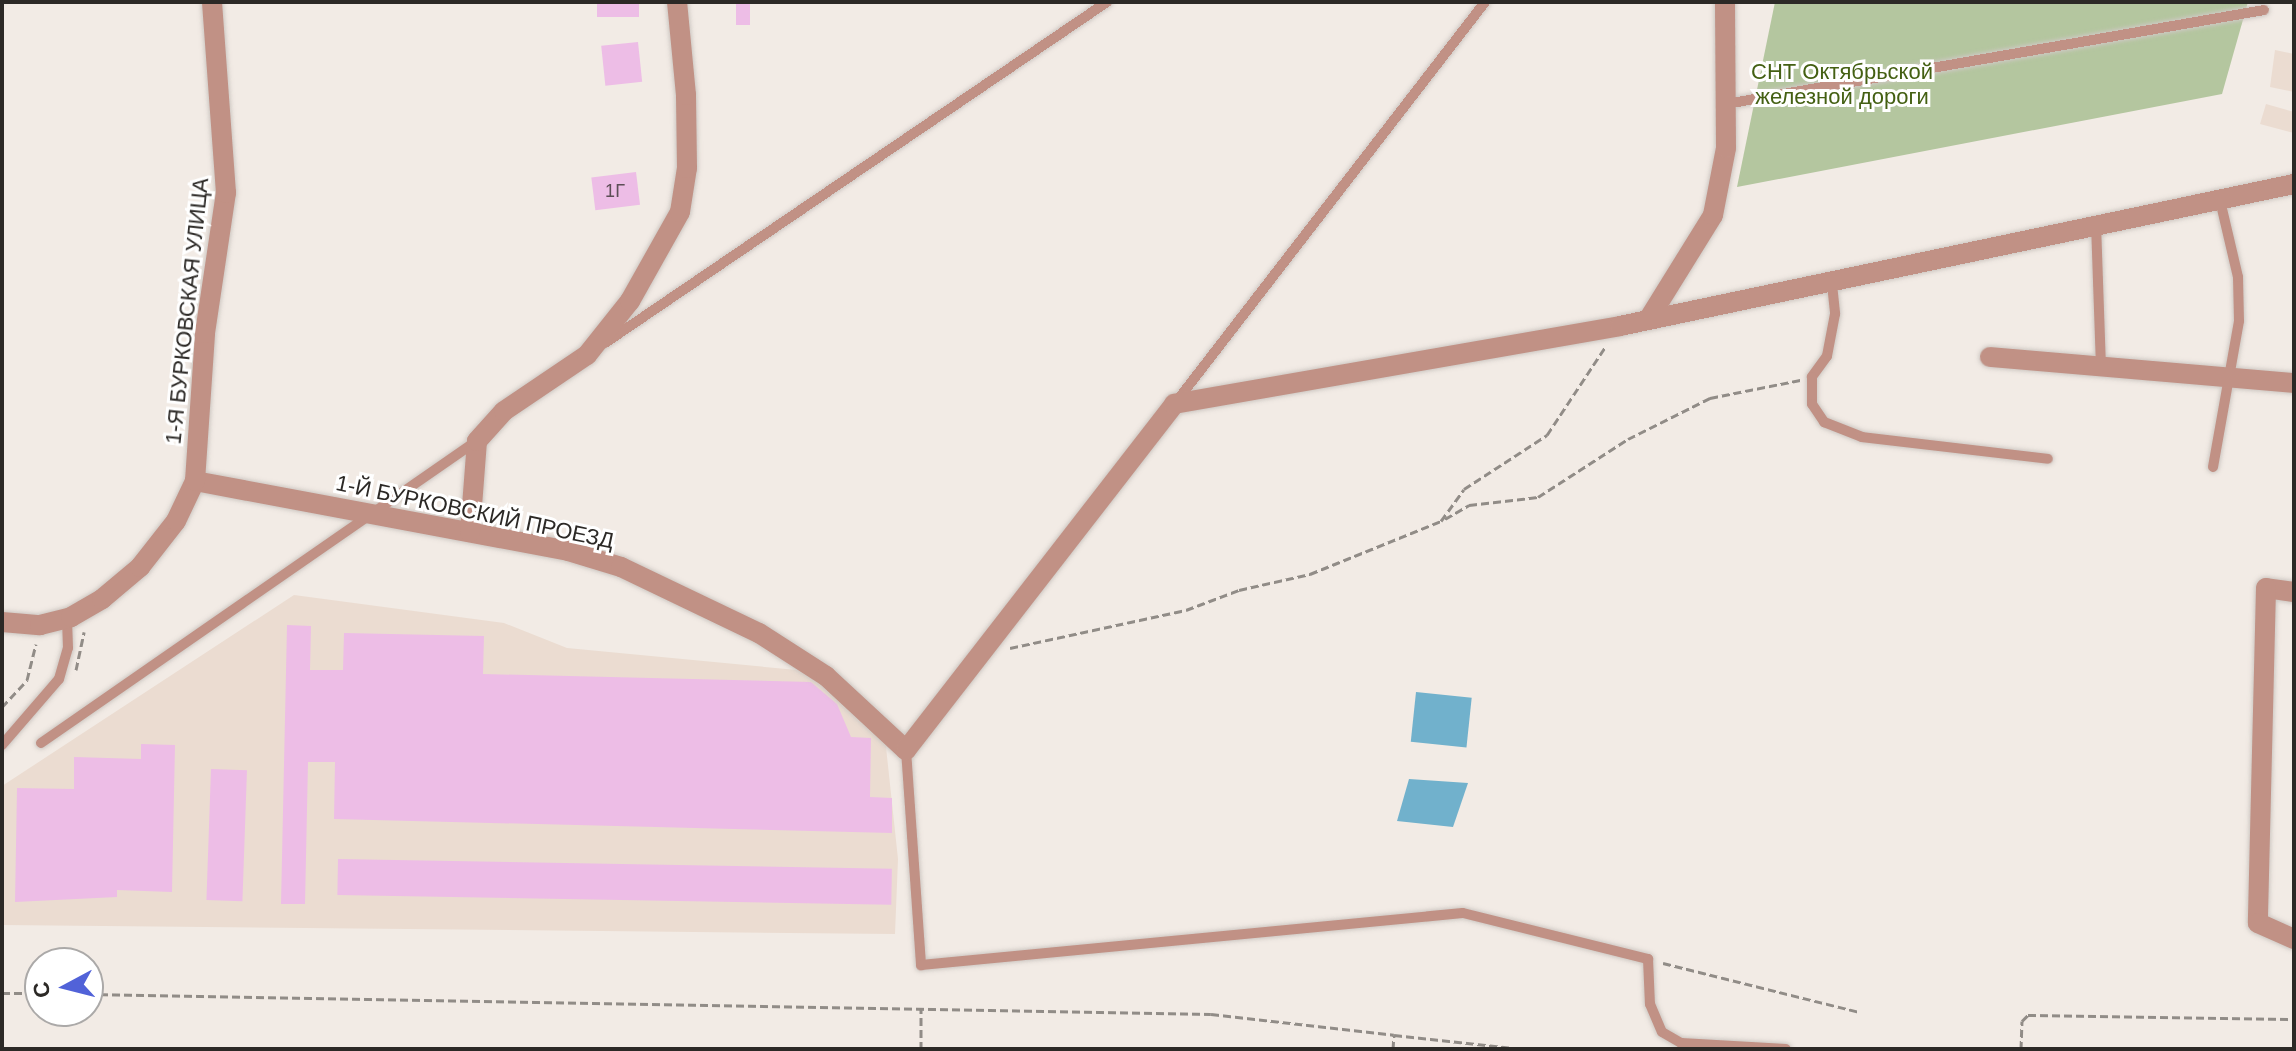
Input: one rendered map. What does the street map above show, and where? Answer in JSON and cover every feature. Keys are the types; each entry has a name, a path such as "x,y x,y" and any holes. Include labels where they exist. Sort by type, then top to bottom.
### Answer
{"street":[{"name":"1-Я БУРКОВСКАЯ УЛИЦА","path":"195,481 205,333 226,193 212,2"},
{"path":"470,532 477,441 504,411 587,355 630,301 680,212 687,139 677,2"},
{"path":"1648,320 1713,215 1726,148 1725,2"},
{"path":"906,750 975,656 1174,404 1620,326 1832,284 2096,224 2294,184"},
{"path":"1990,357 2294,383"},
{"name":"1-Й БУРКОВСКИЙ ПРОЕЗД","path":"195,481 470,532 621,567 759,633 826,676 906,750"},
{"path":"2,622 40,625 67,618 102,599 140,567 176,521 195,481"},
{"path":"2294,592 2266,588 2258,923 2294,939"}],"lane":[{"path":"587,355 1107,2"},
{"path":"1174,404 1485,2"},
{"path":"1726,104 2264,10"},
{"path":"2213,467 2239,321 2238,277 2220,200"},
{"path":"2096,224 2101,367"},
{"path":"1832,284 1835,314 1827,356 1812,377 1812,404 1824,422 1862,437 2048,459"},
{"path":"41,743 376,515 477,441"},
{"path":"2,745 59,679 68,648 67,618"},
{"path":"906,750 921,965 1463,913 1648,959 1650,1004 1662,1032 1681,1043 1786,1049"}],"path":[{"path":"1441,521 1464,489 1547,435 1620,326"},
{"path":"975,656 1186,610 1239,590 1310,574 1441,521 1469,505 1538,497 1628,439 1710,398 1812,377"},
{"path":"2,707 27,680 40,625"},
{"path":"1648,959 1860,1012"},
{"path":"2,993 24,993"},
{"path":"104,994 1211,1014 1522,1049"},
{"path":"921,1009 921,1049"},
{"path":"2021,1049 2022,1021 2028,1015 2294,1019"},
{"path":"1393,1049 1394,1035"}],"shaded area":[{"path":"2275,50 2294,54 2294,92 2270,87"},
{"path":"2266,104 2294,112 2294,133 2260,124"},
{"path":"294,595 504,623 567,648 818,672 906,750 886,747 898,859 895,934 2,925 2,786"}],"green space":[{"name":"СНТ Октябрьской железной дороги","path":"1775,2 2248,2 2222,94 1737,187"}],"water":[{"path":"1416,692 1472,698 1466,748 1411,742"},
{"path":"1409,779 1468,783 1453,827 1397,821"}],"building":[{"path":"597,2 639,2 639,17 597,17"},
{"path":"736,2 750,2 750,25 736,25"},
{"path":"638,42 642,82 605,86 601,46"},
{"path":"636,172 640,205 595,210 591,177"},
{"path":"287,625 311,626 310,670 343,670 344,633 484,636 483,674 811,682 837,704 851,737 871,738 870,797 892,798 892,833 334,819 335,762 308,762 305,904 281,904"},
{"path":"141,744 175,745 172,892 117,890 117,897 15,902 17,788 74,789 74,757 141,759"},
{"path":"211,769 247,770 242,901 206,900"},
{"path":"338,859 892,869 891,905 337,895"}]}
